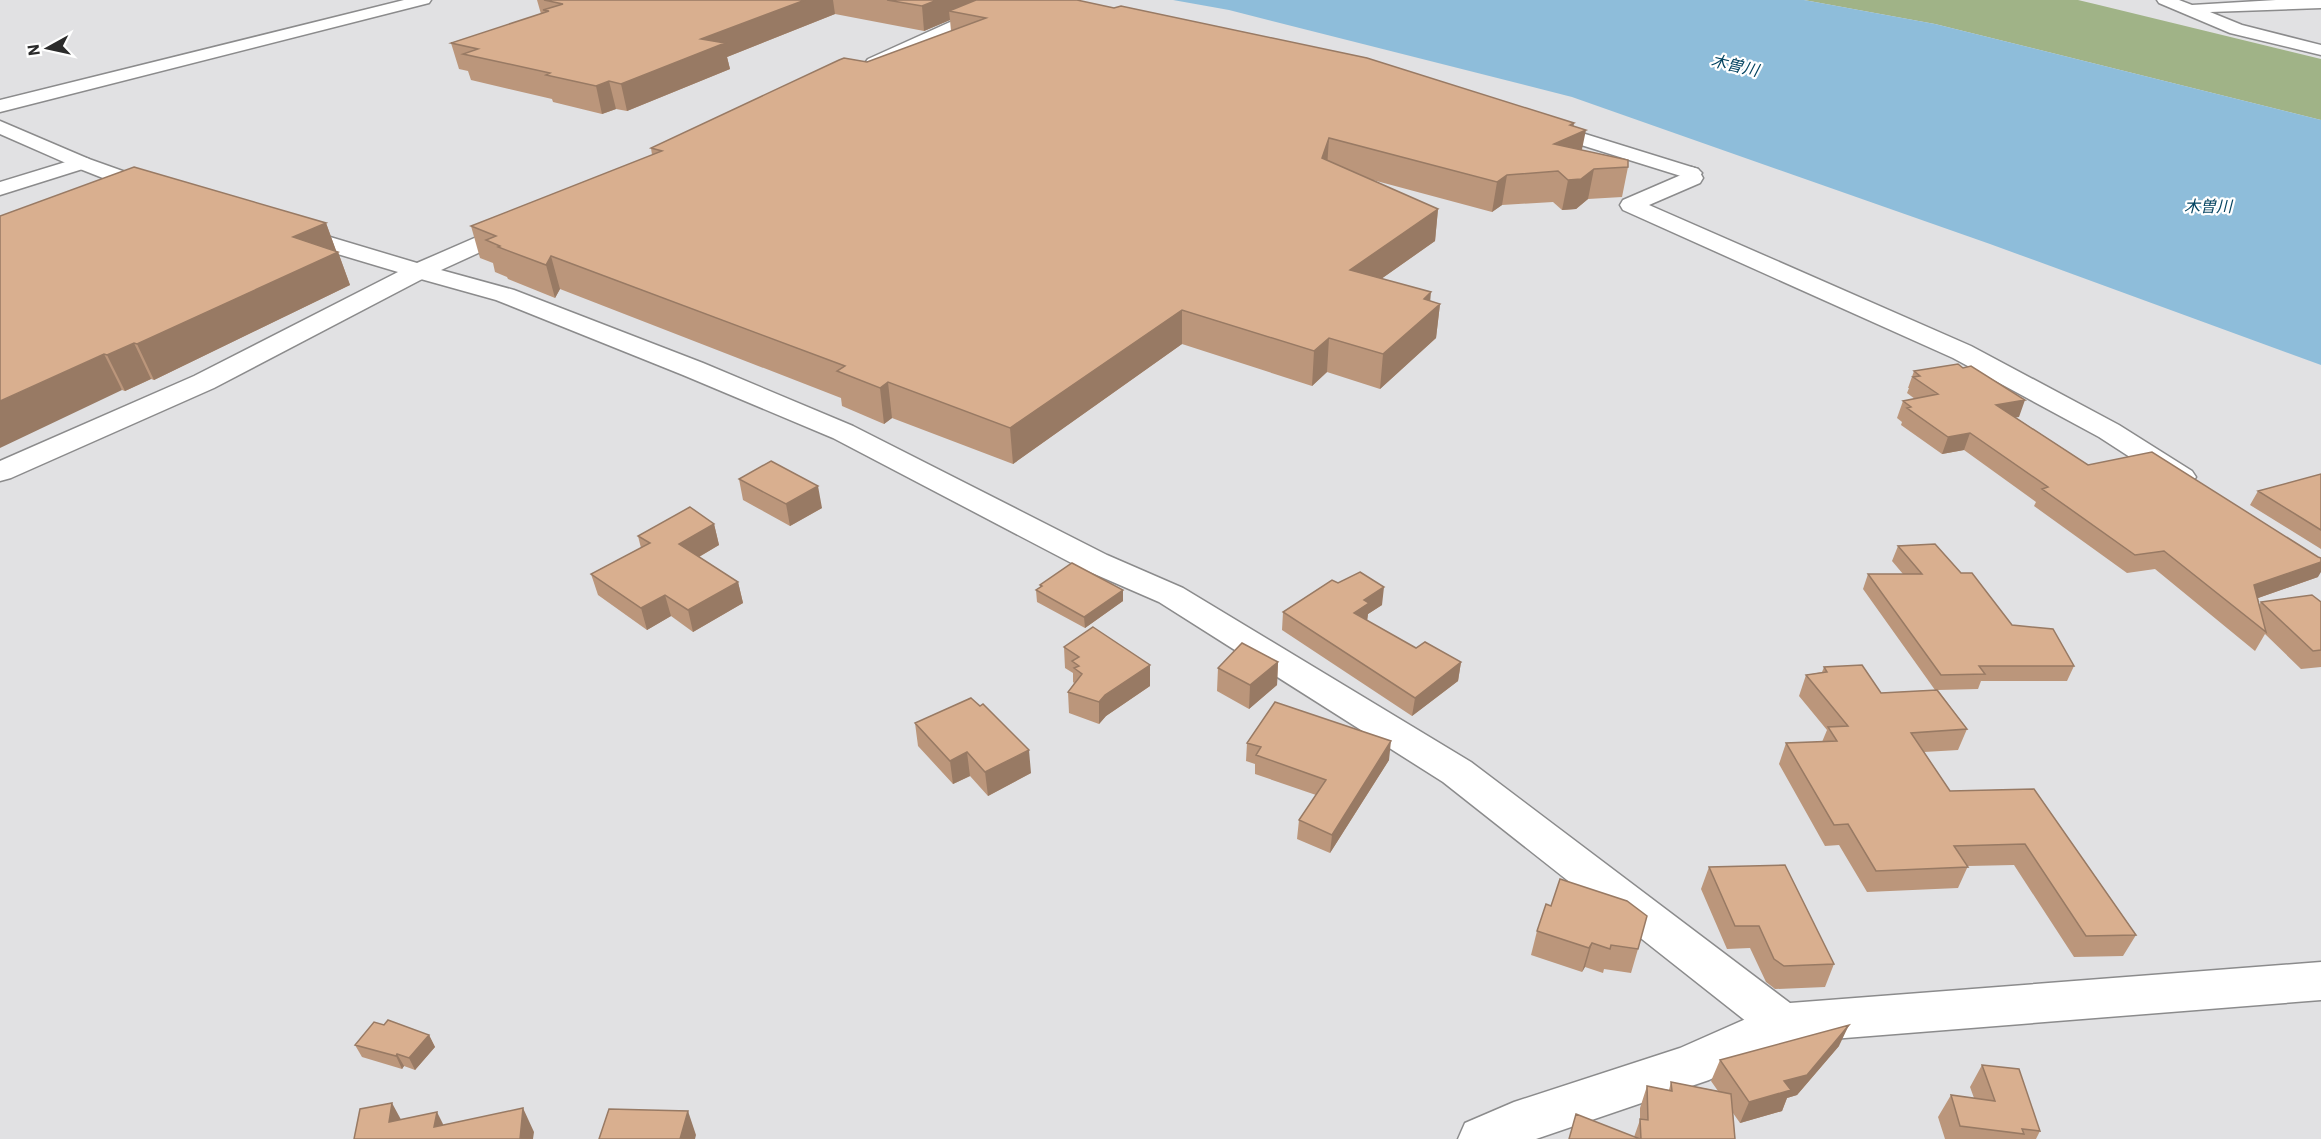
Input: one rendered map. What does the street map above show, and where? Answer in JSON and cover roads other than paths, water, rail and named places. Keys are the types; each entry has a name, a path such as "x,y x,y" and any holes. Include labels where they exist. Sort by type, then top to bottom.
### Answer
{"street":[{"path":"0,106 423,0"},
{"path":"861,69 1012,0"},
{"path":"2165,0 2236,29 2321,50"},
{"path":"2187,9 2321,3"},
{"path":"1524,121 1690,172 1692,178 1631,205 1962,352 2109,431 2198,488"},
{"path":"0,127 82,163 175,197"},
{"path":"0,189 82,163"},
{"path":"0,471 204,382 419,271 538,217"},
{"path":"270,226 505,295 693,369 843,432 1095,562 1171,595 1456,772 1782,1023"},
{"path":"1483,1139 1514,1124 1692,1065 1782,1023 2321,981"}],"water":[{"name":"木曽川","path":"1173,0 1804,0 1935,24 2321,120 2321,365 1990,244 1572,97 1229,10"}]}
